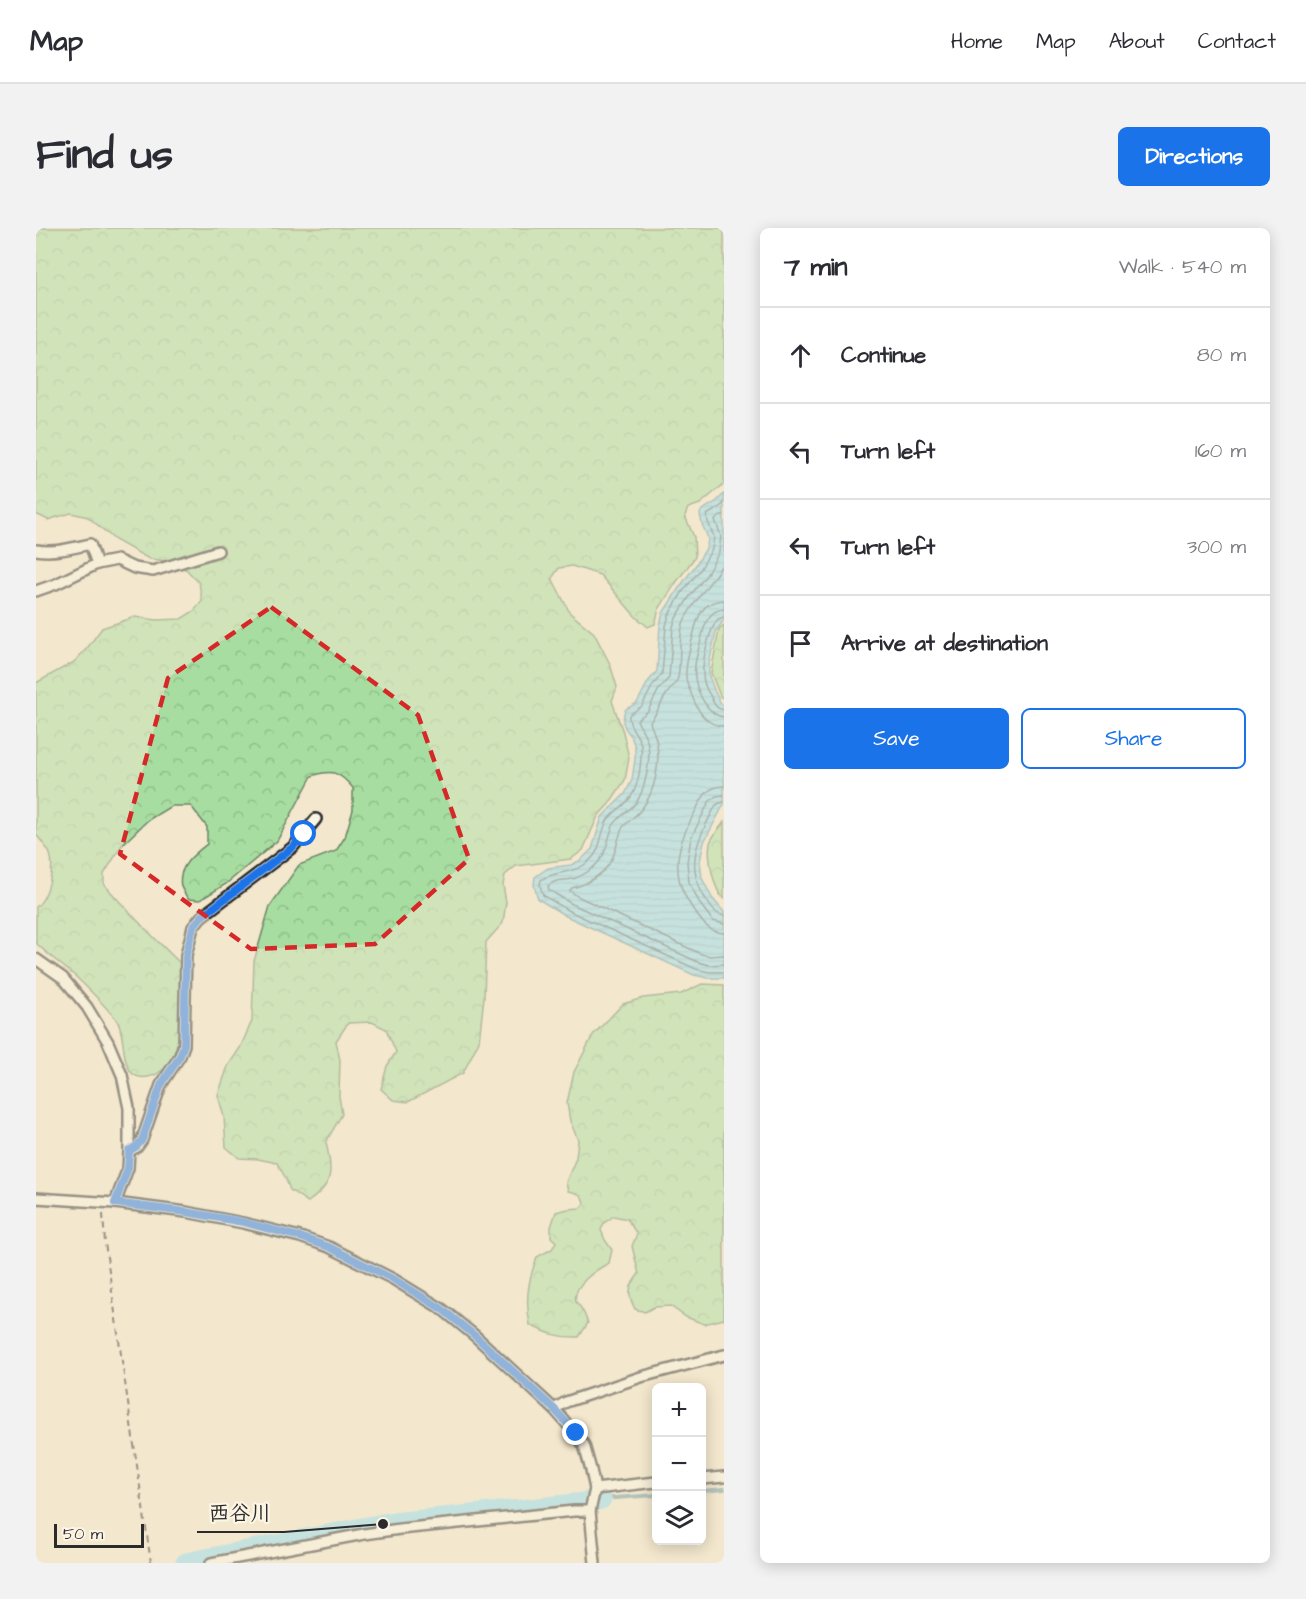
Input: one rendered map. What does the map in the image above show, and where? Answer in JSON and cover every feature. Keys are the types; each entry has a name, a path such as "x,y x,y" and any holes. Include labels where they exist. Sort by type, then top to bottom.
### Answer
{"street":[{"path":"36,550 45,552 66,550 90,544 97,564"},
{"path":"36,591 97,564 117,560 134,568 153,571 218,551"},
{"path":"129,1151 142,1140 161,1085 180,1056 184,1045 186,955 193,927 201,917 293,847 316,819"},
{"path":"36,959 63,978 87,1007 108,1042 122,1076 129,1108 129,1151 128,1168 115,1203"},
{"path":"36,1198 115,1203 186,1212 243,1222 300,1237 329,1247 393,1279 442,1309 482,1342 554,1409 584,1445 595,1489 590,1510 595,1563"},
{"path":"554,1409 566,1402 641,1377 724,1356"},
{"path":"706,1479 724,1477"},
{"path":"595,1489 652,1483"},
{"path":"211,1563 391,1530 590,1510"}],"path":[{"path":"102,1202 105,1243 151,1563"}],"highlighted area":[{"path":"271,607 418,715 469,859 375,944 251,949 120,854 168,678"}],"green space":[{"path":"36,228 724,228 724,484 700,504 688,508 685,516 694,537 695,557 659,609 655,624 648,627 635,616 600,575 572,566 559,568 552,578 570,613 594,633 610,664 617,687 612,701 629,758 625,780 598,816 583,850 571,859 516,866 505,875 503,885 506,902 503,923 486,942 484,997 479,1041 463,1073 408,1102 393,1100 381,1089 387,1066 396,1052 386,1029 372,1022 348,1023 336,1041 340,1060 339,1096 342,1114 326,1142 330,1161 329,1176 323,1189 308,1202 290,1190 277,1163 239,1158 226,1147 224,1117 218,1095 228,1066 240,1048 252,1021 254,961 270,906 299,865 336,851 345,837 353,810 353,788 348,783 335,773 312,776 277,841 226,884 200,900 188,899 180,879 184,867 207,844 207,827 191,806 171,806 148,820 122,845 104,874 104,884 180,963 179,1029 171,1060 161,1071 148,1077 133,1074 126,1060 121,1030 116,1019 80,981 36,943 36,907 47,890 52,867 50,854 36,834 36,683 74,662 102,628 135,617 157,620 181,619 194,611 202,601 199,583 187,570 169,561 149,559 115,540 88,517 71,513 48,520 36,514"},
{"path":"724,625 724,699 720,696 711,673 719,629"},
{"path":"724,822 724,899 714,881 709,849 712,838"},
{"path":"702,984 724,985 724,1319 704,1324 686,1317 670,1306 654,1307 645,1312 635,1309 630,1291 639,1274 632,1246 637,1234 627,1219 614,1216 604,1223 601,1230 612,1250 609,1263 586,1279 575,1296 588,1323 579,1337 553,1334 530,1325 528,1291 531,1274 537,1257 552,1249 556,1242 551,1237 551,1227 556,1212 580,1208 584,1204 579,1194 568,1191 566,1182 576,1158 578,1140 570,1121 567,1103 574,1072 593,1035 623,1004 643,998 681,994"}],"water":[{"path":"724,494 724,620 716,631 709,664 709,676 724,706 724,804 704,842 700,861 702,878 712,898 724,912 724,978 708,978 694,975 566,916 538,899 534,885 535,877 548,868 571,865 581,860 592,849 602,817 625,794 632,780 635,747 623,722 624,713 626,709 637,703 648,682 657,671 663,613 707,547 708,538 700,514"}],"waterway":[{"path":"706,1491 724,1489"},
{"path":"601,1499 652,1495"},
{"path":"186,1563 383,1524 584,1503 601,1499"}],"place":[{"name":"西谷川","path":"383,1524"}],"route":[{"path":"304,834 293,847 201,917 193,927 186,955 184,1045 180,1056 161,1085 142,1140 129,1151 128,1168 115,1203 243,1222 329,1247 393,1279 442,1309 513,1371 576,1433"}]}
